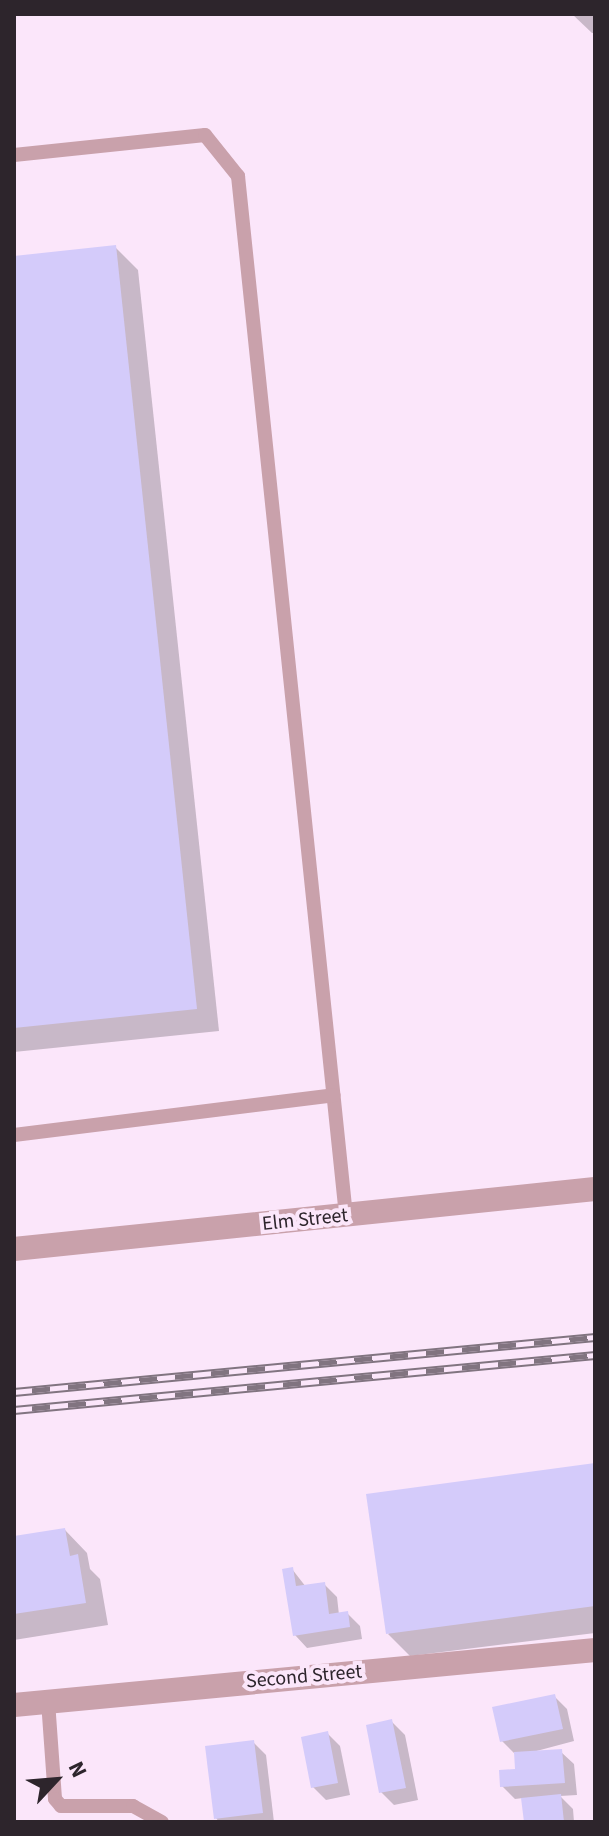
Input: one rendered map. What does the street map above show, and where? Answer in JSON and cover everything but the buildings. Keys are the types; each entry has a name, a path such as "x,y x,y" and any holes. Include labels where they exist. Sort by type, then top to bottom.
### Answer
{"street":[{"name":"Elm Street","path":"14,1249 595,1189"},
{"name":"Second Street","path":"14,1705 595,1650"}],"lane":[{"path":"14,155 205,135 238,176 346,1215"},
{"path":"14,1135 334,1095"},
{"path":"48,1701 55,1799 61,1806 133,1806 162,1822"}],"railway":[{"path":"14,1392 595,1337"},
{"path":"14,1410 595,1355"}]}
